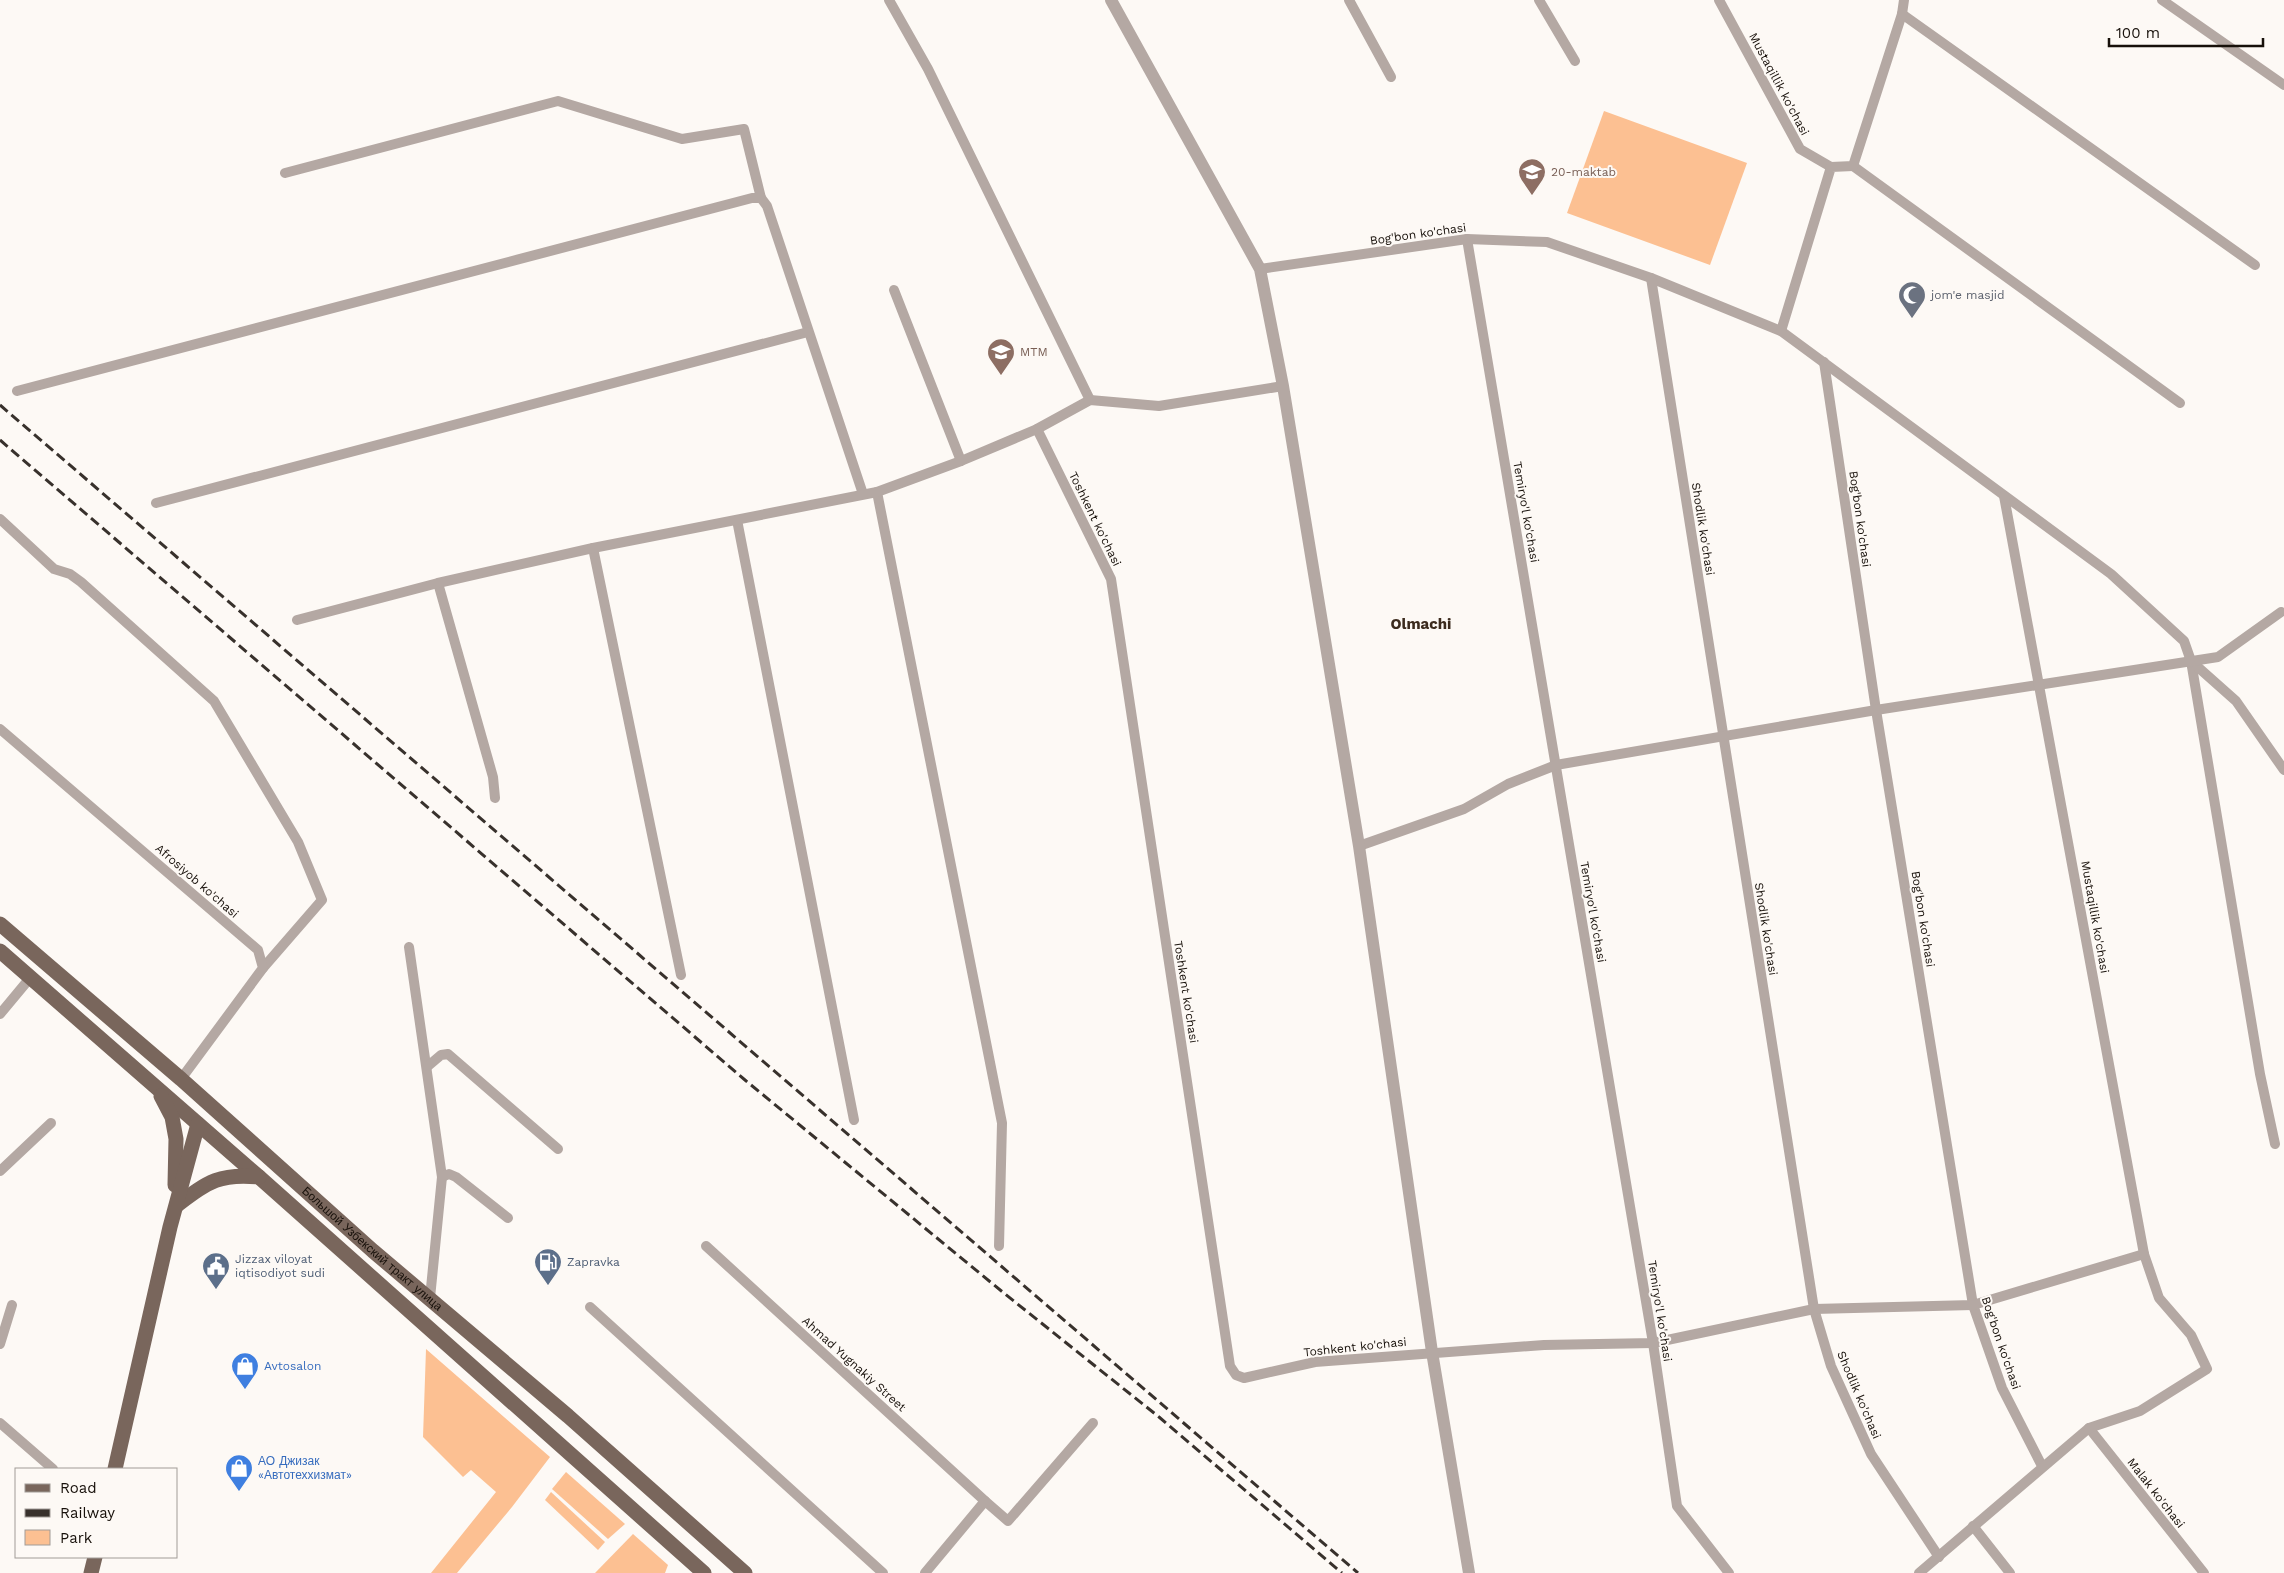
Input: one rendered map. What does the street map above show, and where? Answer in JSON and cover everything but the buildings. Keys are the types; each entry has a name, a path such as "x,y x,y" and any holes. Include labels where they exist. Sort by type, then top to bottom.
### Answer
{"main road":[{"name":"Большой Узбекский тракт улица","path":"0,924 181,1079 373,1251 568,1416 745,1573"},
{"name":"Большой Узбекский тракт улица","path":"0,951 259,1177 704,1573"},
{"path":"157,1088 172,1118 176,1139 175,1211"},
{"path":"115,1468 175,1211 198,1124"},
{"path":"175,1211 202,1186 221,1178 237,1175 259,1177"},
{"path":"91,1573 95,1558"}],"street":[{"path":"890,0 928,69 1090,400"},
{"path":"1112,0 1260,269 1283,386 1359,846 1432,1352 1469,1573"},
{"path":"1349,0 1391,77"},
{"path":"1539,0 1575,61"},
{"name":"Mustaqillik ko'chasi","path":"1719,0 1800,149 1831,167"},
{"path":"1853,166 1902,14 1904,0"},
{"path":"2162,0 2284,85"},
{"path":"1902,14 2254,265"},
{"path":"285,173 558,101 682,139 744,129 761,198 767,206 863,494"},
{"path":"1781,330 1831,167 1853,166 2180,403"},
{"path":"16,391 752,198 761,198"},
{"name":"Bog'bon ko'chasi","path":"1260,269 1467,239 1547,242 1651,278 1781,330 2111,574 2184,641 2191,661"},
{"name":"Temiryo'l ko'chasi","path":"1467,239 1653,1343 1677,1506 1729,1573"},
{"name":"Shodlik ko'chasi","path":"1651,278 1814,1309 1830,1365 1871,1454 1939,1557"},
{"path":"894,290 961,461"},
{"path":"156,503 808,332"},
{"name":"Bog'bon ko'chasi","path":"1824,362 1876,710 1973,1305 2002,1388 2042,1466"},
{"path":"297,620 438,583 593,548 877,492 961,461 1037,429 1090,400 1159,406 1283,386"},
{"name":"Toshkent ko'chasi","path":"1037,429 1111,579 1230,1366 1236,1375 1244,1378 1315,1362 1432,1352"},
{"path":"877,492 1002,1123 999,1246"},
{"name":"Mustaqillik ko'chasi","path":"2004,496 2144,1254 2159,1298 2191,1335 2207,1369 2140,1411 2089,1428"},
{"path":"0,519 54,569 70,574 81,582 214,701 293,833 322,900 263,968 181,1079"},
{"path":"737,520 854,1120"},
{"path":"593,548 682,975"},
{"path":"438,583 493,777 495,798"},
{"path":"1359,846 1464,809 1508,784 1556,765 1876,710 2218,657 2282,612"},
{"path":"2191,661 2236,701 2284,770"},
{"path":"2191,661 2258,1064 2275,1144"},
{"name":"Afrosiyob ko'chasi","path":"0,728 258,950 263,968"},
{"path":"409,946 428,1066 442,1177 440,1208 430,1279 430,1298"},
{"path":"0,1014 30,978"},
{"path":"428,1066 441,1054 448,1054 558,1149"},
{"path":"0,1171 51,1123"},
{"path":"442,1177 449,1174 456,1177 508,1218"},
{"name":"Ahmad Yugnakiy Street","path":"706,1246 1008,1521 1093,1423"},
{"path":"1432,1352 1544,1344 1653,1343 1814,1309 1973,1305 2144,1254"},
{"path":"0,1344 12,1305"},
{"path":"590,1307 883,1573"},
{"path":"0,1424 52,1468"},
{"path":"1919,1573 2042,1466 2089,1428"},
{"name":"Malak ko'chasi","path":"2089,1428 2204,1573"},
{"path":"925,1573 985,1501"},
{"path":"1973,1526 2010,1573"}],"green space":[{"path":"1604,111 1747,163 1710,265 1567,213"},
{"path":"426,1349 550,1457 512,1507 457,1573 431,1573 496,1492 471,1470 463,1477 423,1437"},
{"path":"566,1472 625,1524 608,1539 552,1489"},
{"path":"551,1492 605,1542 598,1550 545,1500"},
{"path":"633,1534 668,1565 665,1573 595,1573"}],"railway":[{"path":"0,405 1358,1573"},
{"path":"0,440 745,1080 1005,1294 1159,1417 1342,1573"}],"place":[{"name":"20-maktab","path":"1532,196"},
{"name":"jom'e masjid","path":"1912,319"},
{"name":"MTM","path":"1001,376"},
{"name":"Zapravka","path":"548,1286"},
{"name":"Jizzax viloyat iqtisodiyot sudi","path":"216,1290"},
{"name":"Avtosalon","path":"245,1390"},
{"name":"АО Джизак «Автотеххизмат»","path":"239,1492"}],"district":[{"name":"Olmachi","path":"1421,624"}]}
